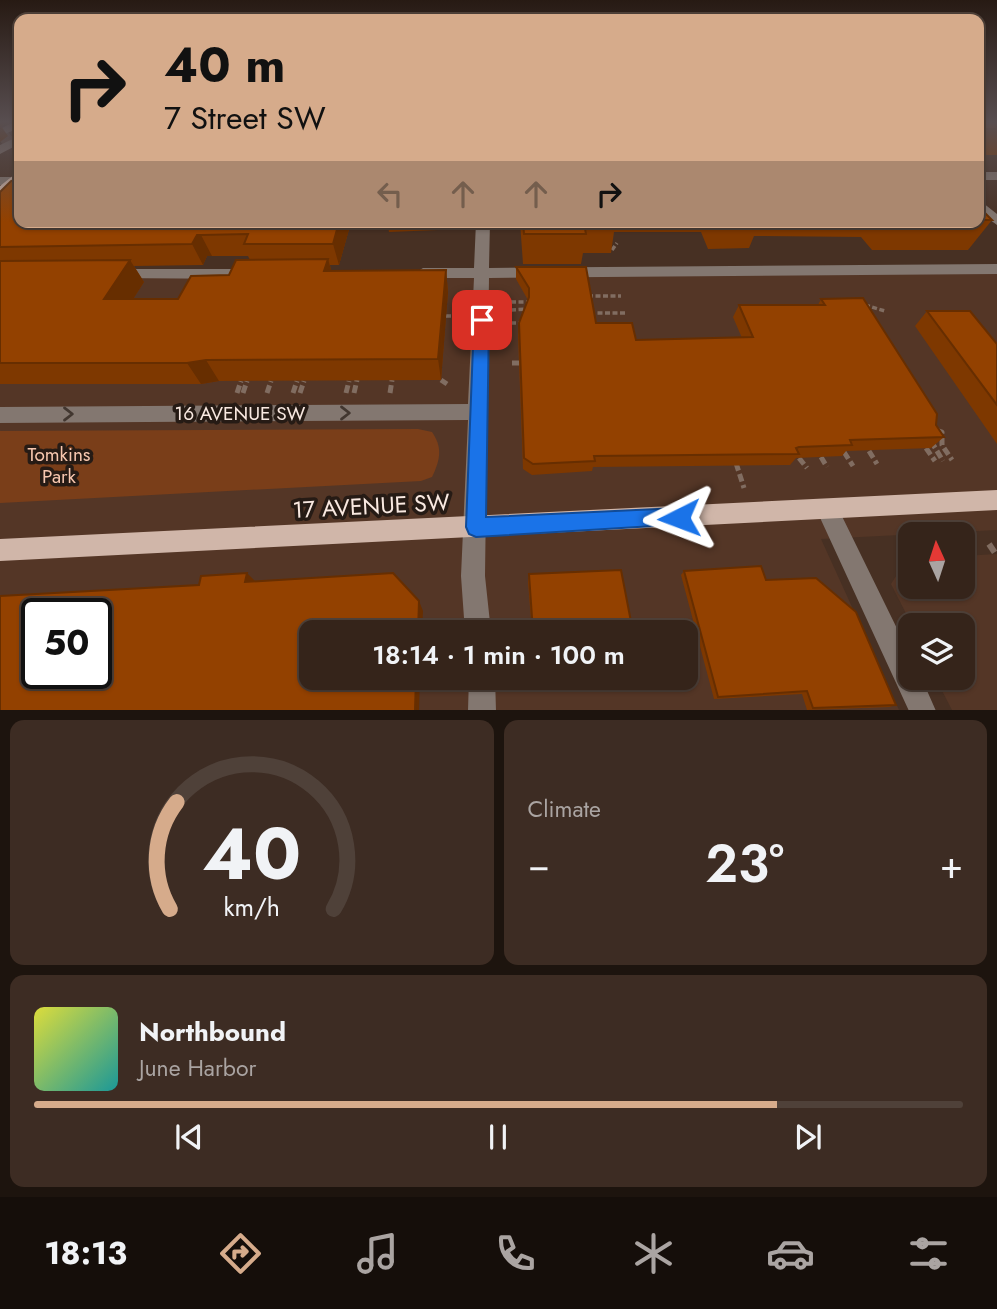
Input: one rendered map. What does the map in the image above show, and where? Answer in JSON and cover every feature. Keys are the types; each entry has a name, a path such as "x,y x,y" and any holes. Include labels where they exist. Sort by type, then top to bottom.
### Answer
{"main road":[{"path":"0,193 13,179"},
{"name":"17 AVENUE SW","path":"0,550 997,500"}],"street":[{"path":"8,155 13,158"},
{"path":"984,209 997,221"},
{"path":"477,620 473,576 480,412 483,228"},
{"path":"414,273 997,269"},
{"path":"105,274 262,274"},
{"name":"16 AVENUE SW","path":"0,415 480,412"},
{"path":"827,509 923,710"},
{"path":"482,690 482,710"}],"path":[{"path":"612,250 617,243"},
{"path":"587,296 621,296"},
{"path":"511,302 528,302"},
{"path":"859,305 869,310 870,307 885,312"},
{"path":"511,310 528,309"},
{"path":"590,313 625,313"},
{"path":"511,323 523,323"},
{"path":"512,363 520,363"},
{"path":"354,394 357,380"},
{"path":"387,394 389,380"},
{"path":"441,380 447,384"},
{"path":"239,395 244,381"},
{"path":"266,394 271,381"},
{"path":"293,394 297,381"},
{"path":"300,394 304,381"},
{"path":"345,394 349,381"},
{"path":"925,426 942,432 942,445 952,460"},
{"path":"929,439 943,461"},
{"path":"926,448 935,461"},
{"path":"869,451 877,464"},
{"path":"846,452 853,466"},
{"path":"821,457 827,467"},
{"path":"799,458 807,468"},
{"path":"736,463 744,488"},
{"path":"989,544 997,556"}],"shaded area":[{"path":"997,270 997,530 975,531 975,522 898,522 898,535 821,539 899,710 0,710 0,275"},
{"path":"997,554 997,710 952,710 942,690 975,690 975,613 906,613 899,599 975,599 975,555"},
{"path":"898,573 898,598 891,584"}],"green space":[{"name":"Tomkins Park","path":"418,429 432,432 439,449 432,477 421,481 0,503 0,431"}],"building":[{"path":"14,180 14,228 337,228 333,244 244,244 248,234 197,235 192,244 0,247 0,192"},
{"path":"984,212 992,220 984,220"},
{"path":"524,228 585,228 586,234 524,234"},
{"path":"328,259 324,271 446,270 438,359 0,363 0,261 130,260 104,299 178,299 191,276 229,275 236,260"},
{"path":"516,267 586,267 596,323 632,323 636,340 753,337 739,305 825,305 821,299 863,298 937,414 936,425 944,437 850,440 852,445 799,447 796,448 799,454 594,456 595,461 533,464 524,458 519,323 529,297 529,288"},
{"path":"927,311 970,311 997,344 997,405"},
{"path":"761,566 766,580 816,578 856,612 896,705 813,708 807,691 718,697 684,571"},
{"path":"621,570 631,620 532,620 529,574"},
{"path":"247,573 245,582 393,573 419,601 418,620 299,620 299,690 416,690 415,710 0,710 0,596 199,585 201,576"}],"route":[{"path":"482,320 476,527 679,518"}]}
